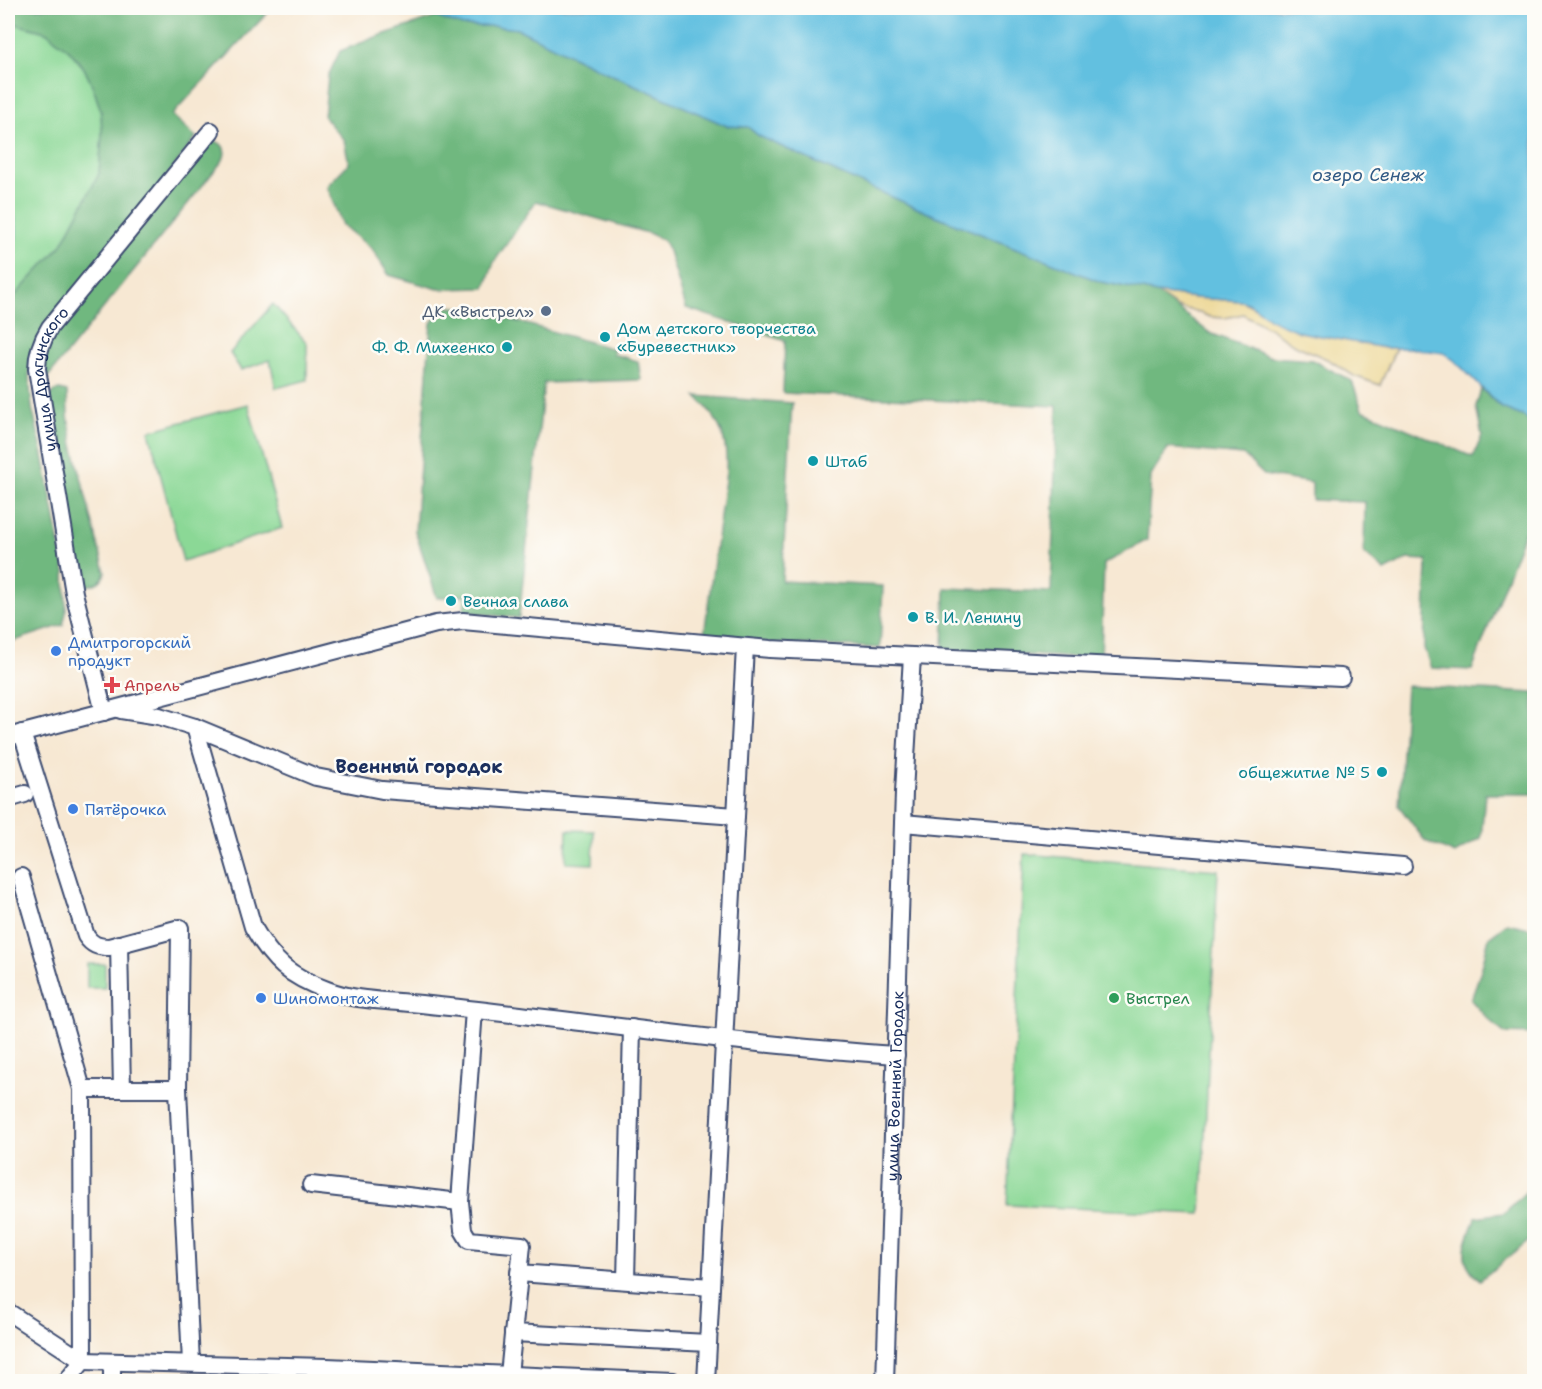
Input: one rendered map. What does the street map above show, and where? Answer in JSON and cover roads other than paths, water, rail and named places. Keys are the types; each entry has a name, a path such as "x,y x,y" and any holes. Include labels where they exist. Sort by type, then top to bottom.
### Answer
{"street":[{"name":"улица Драгунского","path":"109,710 74,593 37,369 38,354 50,327 211,131"},
{"path":"191,1364 178,1089 180,928 118,945 101,947 92,944 86,936 15,735 445,622 463,621 745,647 1341,677"},
{"path":"706,1382 745,647"},
{"name":"улица Военный Городок","path":"885,1382 904,792 912,656"},
{"path":"109,710 159,716 195,727 316,777 382,790 736,816"},
{"path":"195,727 253,927 266,949 283,968 308,983 355,998 724,1040 896,1055"},
{"path":"8,799 25,794"},
{"path":"903,823 1403,866"},
{"path":"21,877 82,1089 83,1361 66,1382"},
{"path":"118,945 122,1089"},
{"path":"474,1010 460,1202 463,1230 469,1240 522,1245 509,1375"},
{"path":"626,1280 632,1028"},
{"path":"82,1089 178,1089"},
{"path":"311,1185 460,1202"},
{"path":"519,1273 711,1287"},
{"path":"8,1312 83,1361 315,1366 673,1382"},
{"path":"513,1333 708,1343"},
{"path":"111,1382 112,1362"}],"water":[{"name":"озеро Сенеж","path":"428,8 1534,8 1534,425 1525,417 1502,408 1444,353 1409,348 1385,348 1300,332 1272,320 1242,301 1157,293 1101,282 926,212 759,136 748,127 727,126 599,69 518,29 463,26 436,17"},
{"path":"8,187 16,238 8,252"}],"place":[{"name":"ДК «Выстрел»","path":"546,311"},
{"name":"Дом детского творчества «Буревестник»","path":"605,337"},
{"name":"Ф. Ф. Михеенко","path":"507,347"},
{"name":"Штаб","path":"813,461"},
{"name":"Вечная слава","path":"451,601"},
{"name":"В. И. Ленину","path":"913,617"},
{"name":"Дмитрогорский продукт","path":"56,651"},
{"name":"Апрель","path":"112,685"},
{"name":"общежитие № 5","path":"1382,772"},
{"name":"Пятёрочка","path":"73,809"},
{"name":"Шиномонтаж","path":"261,998"},
{"name":"Выстрел","path":"1114,998"}],"district":[{"name":"Военный городок","path":"419,767"}]}
